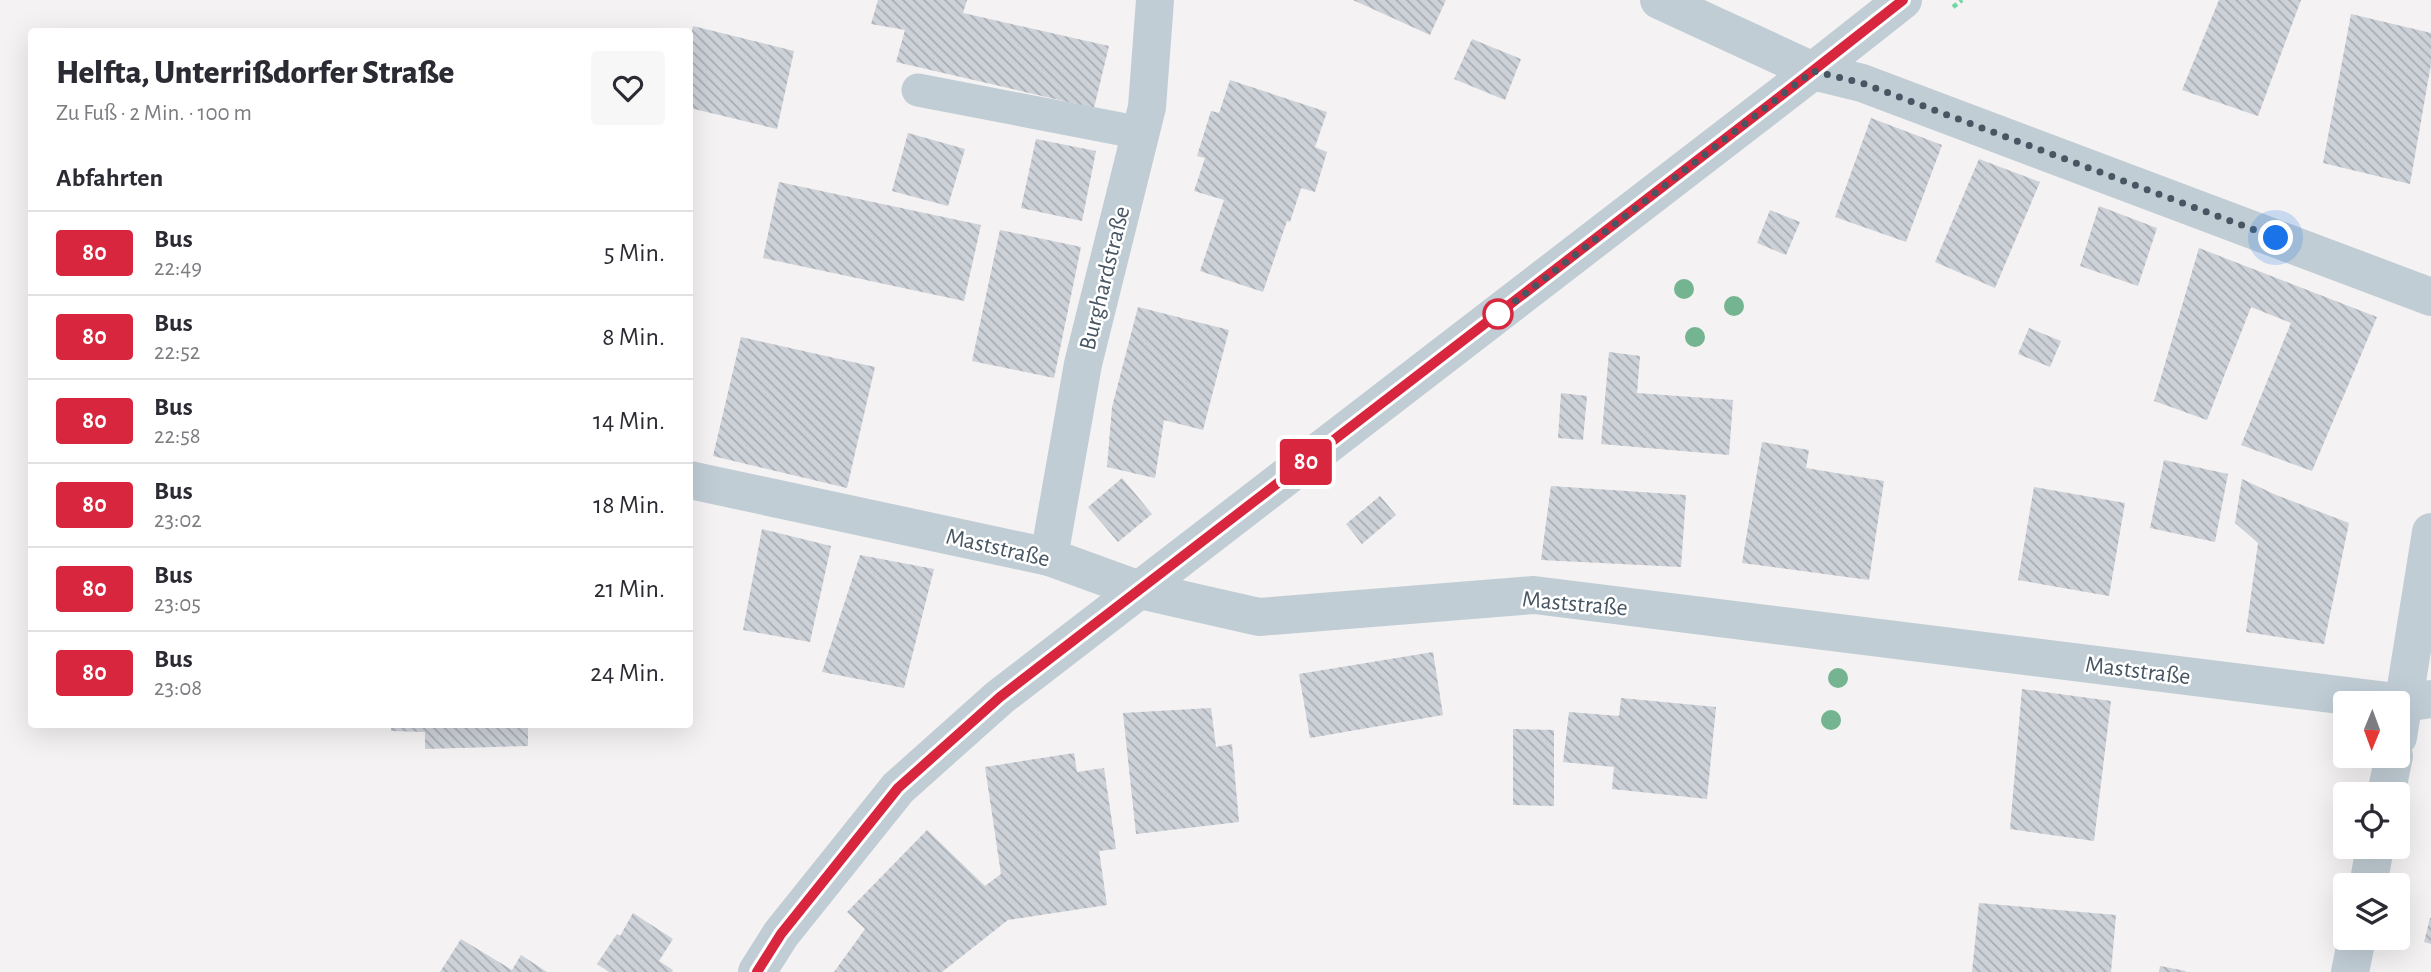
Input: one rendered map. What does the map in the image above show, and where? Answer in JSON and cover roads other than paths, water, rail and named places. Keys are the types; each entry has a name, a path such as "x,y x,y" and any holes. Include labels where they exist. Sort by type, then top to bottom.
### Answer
{"street":[{"name":"Burghardstraße","path":"1049,556 1083,364 1147,107 1155,0"},
{"path":"1659,0 1813,71 1862,83 2431,297"},
{"path":"757,972 781,934 898,788 1000,697 1903,0"},
{"name":"Maststraße","path":"693,481 1049,556 1140,590 1259,617 1534,595 2411,713"},
{"path":"2411,713 2431,532"},
{"path":"2350,972 2355,950"}],"lane":[{"path":"918,90 1141,133"}]}
